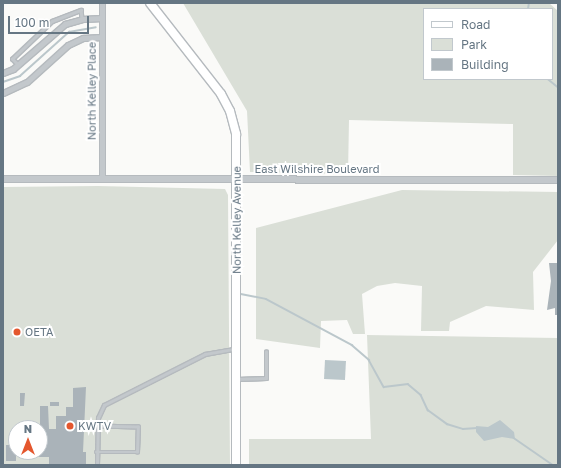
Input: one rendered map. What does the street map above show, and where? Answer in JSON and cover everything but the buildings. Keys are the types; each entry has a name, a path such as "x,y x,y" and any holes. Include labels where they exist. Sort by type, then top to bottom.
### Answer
{"main road":[{"name":"North Kelley Avenue","path":"150,3 225,101 236,134 236,465"}],"street":[{"name":"North Kelley Place","path":"102,3 102,179"},
{"path":"3,73 18,65 57,28 82,19 102,18"},
{"path":"3,94 28,82 68,45 83,38 102,37"},
{"name":"East Wilshire Boulevard","path":"3,179 558,180"}],"lane":[{"path":"18,65 12,59 52,21 81,10 82,19"},
{"path":"97,465 97,426 99,413 109,402 205,354 236,349"},
{"path":"236,379 266,378 266,352"},
{"path":"96,452 138,452 138,428 97,426"}],"green space":[{"path":"183,3 549,3 558,11 558,176 513,175 513,124 349,120 348,174 250,172 247,111"},
{"path":"98,186 225,189 228,195 230,465 3,465 3,187"},
{"path":"402,190 558,192 558,240 533,272 534,310 486,306 450,322 449,331 421,331 422,286 395,283 377,286 362,294 365,334 353,334 347,320 321,321 320,348 256,339 256,228"},
{"path":"367,335 558,338 558,465 249,465 249,439 371,439"}],"shaded area":[{"path":"325,360 346,361 345,380 324,379"},
{"path":"500,420 514,432 515,439 502,437 484,441 476,432 476,426 488,427"}],"waterway":[{"path":"528,8 529,3"},
{"path":"3,82 20,76 69,32 96,27"},
{"path":"549,80 558,87"},
{"path":"241,294 266,299 352,345 369,360 384,387 408,384 421,395 428,410 447,424 463,429 477,428"},
{"path":"514,438 553,465"}],"place":[{"name":"OETA","path":"17,332"},
{"name":"KWTV","path":"70,426"}]}
